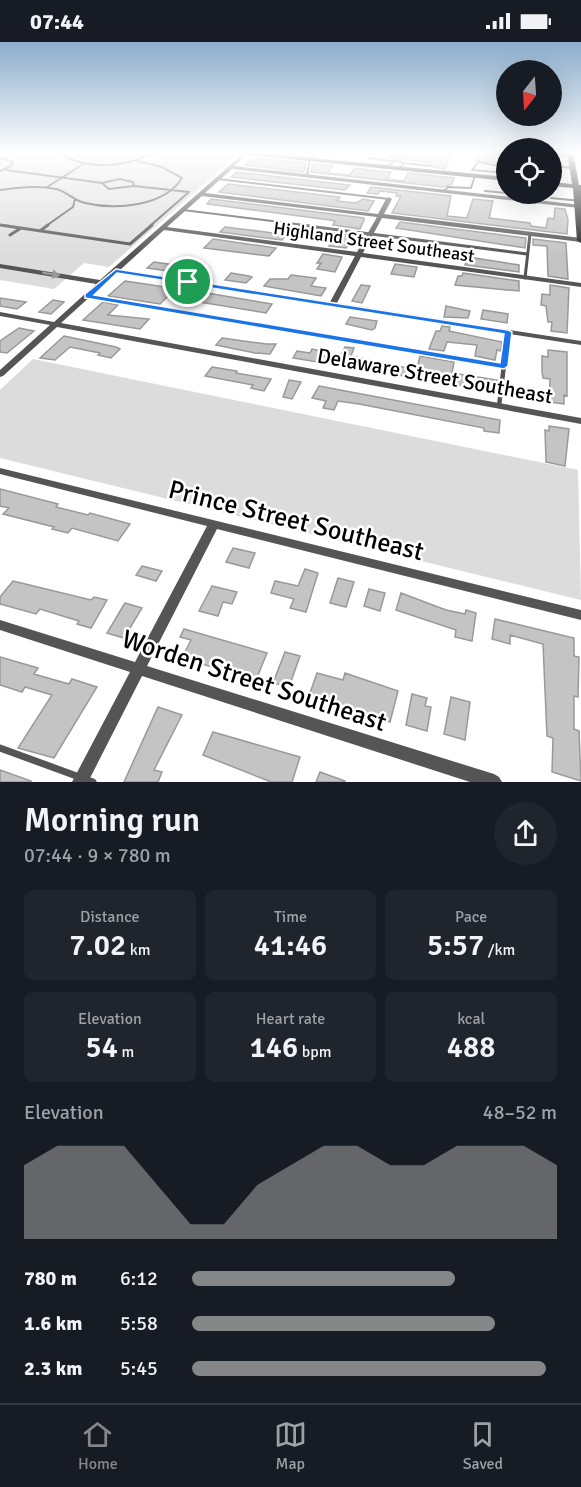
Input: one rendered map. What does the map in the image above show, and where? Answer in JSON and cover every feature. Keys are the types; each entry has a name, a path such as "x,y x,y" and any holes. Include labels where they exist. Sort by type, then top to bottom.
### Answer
{"main road":[{"path":"579,187 581,240"}],"street":[{"path":"0,374 211,187"},
{"path":"403,187 496,194"},
{"path":"202,194 581,240"},
{"path":"332,305 389,199"},
{"path":"562,200 579,202"},
{"name":"Highland Street Southeast","path":"164,228 581,285"},
{"path":"0,266 103,283"},
{"path":"116,271 581,344"},
{"name":"Delaware Street Southeast","path":"0,314 581,421"},
{"name":"Prince Street Southeast","path":"0,471 581,615"},
{"path":"85,781 214,524"},
{"name":"Worden Street Southeast","path":"0,625 494,782"}],"lane":[{"path":"106,187 109,189 130,187"},
{"path":"0,225 130,244 189,192 139,187"},
{"path":"0,190 45,188 64,191 92,204 124,205 149,201 173,190 176,187"},
{"path":"277,187 389,199"},
{"path":"444,191 448,187 471,187"},
{"path":"485,191 496,192"},
{"path":"40,231 73,207 75,198"},
{"path":"562,200 579,202"},
{"path":"183,210 526,254"},
{"path":"10,235 21,228"},
{"path":"525,278 530,234"},
{"path":"88,296 504,366"},
{"path":"499,406 508,332"},
{"path":"0,748 85,781"}],"shaded area":[{"path":"0,187 201,187 109,267 84,263 54,289 0,280"},
{"path":"33,359 578,470 581,600 0,458 0,390"}],"building":[{"path":"225,187 250,187 340,197 337,201 356,203 363,199 374,201 368,211 219,192"},
{"path":"315,187 348,187 345,190"},
{"path":"371,187 451,196 447,216 467,218 473,199 493,201 489,218 530,223 531,226 546,228 548,218 554,219 555,208 565,209 568,220 567,234 392,213 401,196 396,196 397,193 380,191 378,194 367,193"},
{"path":"211,199 364,218 364,220 360,229 333,225 335,221 330,220 207,204"},
{"path":"400,222 526,238 525,248 396,228"},
{"path":"225,227 288,233 282,240 220,232"},
{"path":"329,232 356,236 346,248 329,246 334,239 325,238"},
{"path":"213,239 276,248 269,256 204,248"},
{"path":"533,239 566,243 568,279 548,276 547,246 533,245"},
{"path":"323,254 342,257 335,272 317,269 321,263 317,263"},
{"path":"468,257 519,265 519,272 465,265"},
{"path":"154,262 175,265 168,271 147,268"},
{"path":"395,264 417,267 414,277 391,274"},
{"path":"231,273 252,277 246,283 225,280"},
{"path":"463,273 519,281 519,291 455,285 458,276 462,276"},
{"path":"291,275 316,278 311,286 326,288 321,296 264,286 270,279 288,279"},
{"path":"125,281 190,291 184,298 168,296 160,304 108,296"},
{"path":"361,285 370,286 362,303 352,301"},
{"path":"550,285 569,288 567,333 551,331 552,322 548,322 546,306 541,305 542,294 550,295"},
{"path":"193,292 272,304 266,313 187,300"},
{"path":"0,298 26,302 17,309 0,306"},
{"path":"53,300 64,302 51,314 39,312"},
{"path":"103,302 118,305 108,315 149,319 140,329 83,320"},
{"path":"446,306 470,311 468,318 444,317"},
{"path":"483,310 508,314 507,323 481,319"},
{"path":"350,317 377,321 375,328 372,330 346,324"},
{"path":"442,326 450,327 449,331 502,342 501,351 497,350 495,360 475,356 477,345 447,342 444,351 429,349 436,331 440,331"},
{"path":"19,328 34,331 7,353 0,352 0,341"},
{"path":"64,336 120,349 111,358 98,355 100,353 70,347 55,360 40,358"},
{"path":"222,338 276,344 270,354 255,353 216,345"},
{"path":"345,347 354,348 351,356 412,369 417,368 420,356 454,362 452,373 497,380 495,391 293,358 297,351 310,353 312,349 322,351 320,355 339,358"},
{"path":"548,350 567,352 567,396 564,395 564,404 549,402 550,379 543,378 542,372 542,356 548,357"},
{"path":"212,367 271,379 264,391 251,388 253,385 205,376"},
{"path":"289,380 301,382 292,399 283,397"},
{"path":"319,386 500,420 499,433 484,431 484,428 338,401 334,410 323,408 326,401 312,398"},
{"path":"549,426 569,429 565,466 546,462 545,430 549,431"},
{"path":"0,489 58,504 56,507 130,524 118,541 72,528 68,533 52,529 54,527 3,514 9,508 0,506"},
{"path":"233,548 255,553 249,568 226,562"},
{"path":"142,566 162,571 156,581 136,575"},
{"path":"305,569 318,573 306,612 290,608 294,599 271,593 275,581 298,586"},
{"path":"338,578 354,582 346,607 330,603"},
{"path":"13,581 91,600 94,597 107,600 91,628 77,624 79,621 40,609 36,614 0,604 0,597"},
{"path":"212,586 237,592 232,604 223,602 218,616 199,611"},
{"path":"369,589 385,593 380,611 364,606"},
{"path":"401,593 446,610 465,614 466,610 476,613 472,641 455,637 456,630 396,610"},
{"path":"125,603 142,608 124,638 107,633"},
{"path":"495,619 574,638 574,656 579,657 578,697 574,696 574,729 579,731 581,781 552,772 553,738 547,736 543,644 510,635 510,644 492,639"},
{"path":"184,629 267,653 256,680 182,658 191,640 180,637"},
{"path":"285,652 300,656 289,687 273,683"},
{"path":"0,657 38,668 34,674 69,684 72,679 97,687 54,758 18,748 52,695 25,687 22,692 0,685"},
{"path":"317,673 343,680 345,673 398,691 390,722 309,696"},
{"path":"412,694 427,698 425,706 431,707 427,731 406,725"},
{"path":"451,697 470,702 465,740 444,734"},
{"path":"158,707 182,715 154,770 162,772 158,782 124,782"},
{"path":"213,732 300,757 292,782 271,782 203,755"},
{"path":"0,770 31,781 31,782 0,782"},
{"path":"320,772 345,781 345,782 316,782"}],"route":[{"path":"116,271 188,282 508,332 504,366 88,296 116,271"}]}
